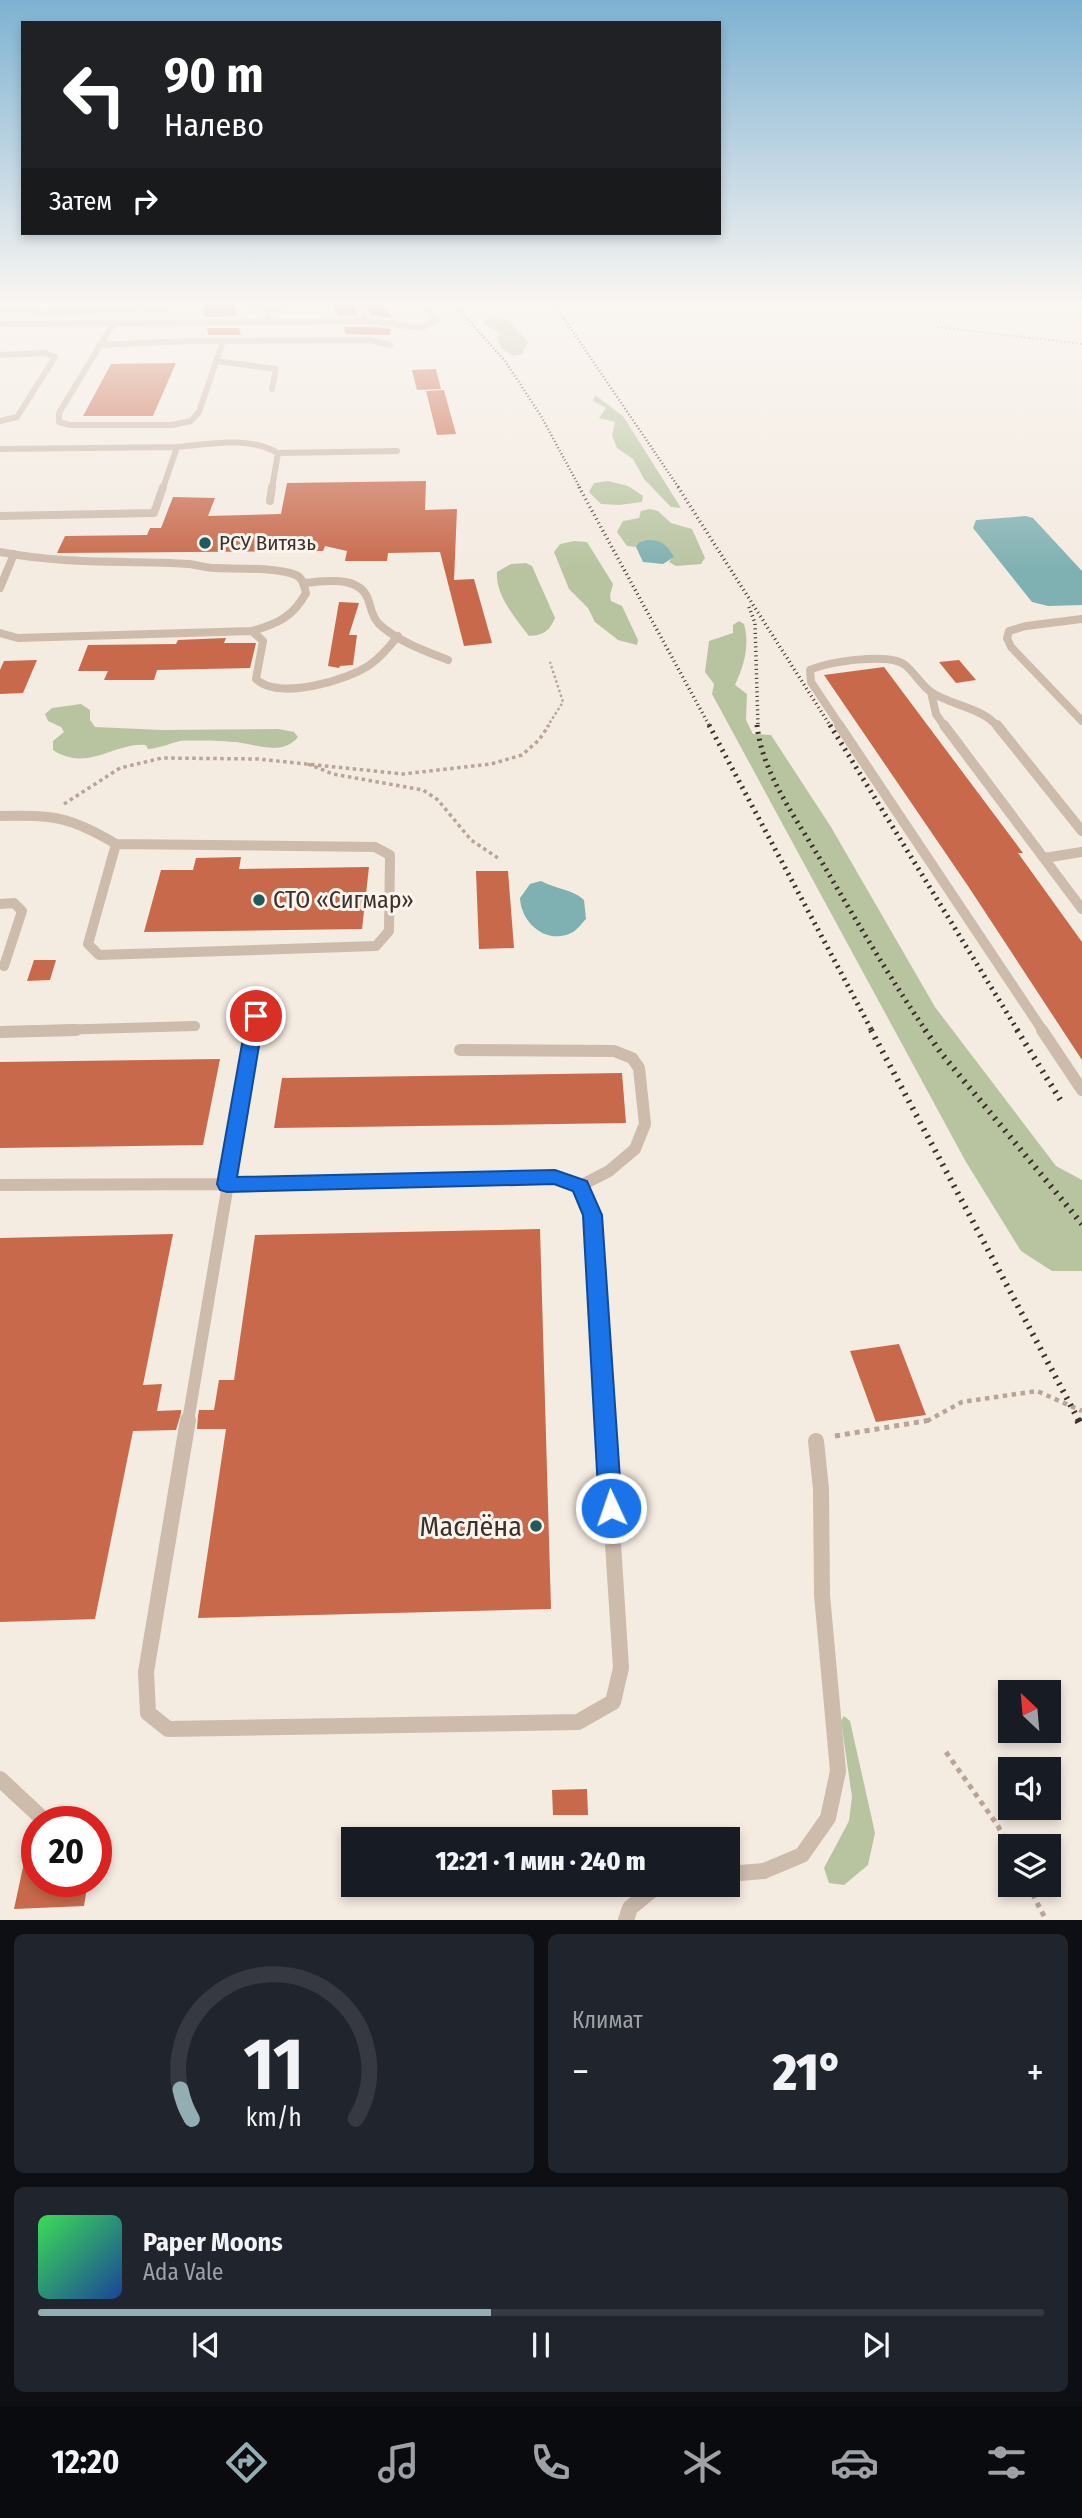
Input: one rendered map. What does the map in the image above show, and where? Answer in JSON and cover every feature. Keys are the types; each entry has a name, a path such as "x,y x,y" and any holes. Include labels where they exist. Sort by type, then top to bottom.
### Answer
{"lane":[{"path":"0,421 17,416 33,391"},
{"path":"73,391 60,413 59,422 71,425 172,425 191,421 199,412 206,391"},
{"path":"0,449 254,444 272,447 278,453 397,451"},
{"path":"0,516 154,513 177,447"},
{"path":"270,501 278,453"},
{"path":"0,552 88,563 191,564 210,568 269,571 297,575 306,593 296,613 279,623 252,631 18,638 0,633"},
{"path":"0,588 14,554"},
{"path":"303,583 346,583 360,586 365,592 374,619 387,632 418,649 448,660"},
{"path":"1082,619 1026,626 1009,631 1007,638 1011,647 1082,721"},
{"path":"252,631 263,641 256,679 262,685 279,687 311,687 334,682 364,668 390,649 398,636"},
{"path":"1082,831 991,718 931,692 903,663 878,659 823,664 810,670 811,682 1082,1090"},
{"path":"931,692 936,714 1082,909"},
{"path":"0,816 46,816 82,824 116,844 375,848 390,855 389,932 376,946 99,956 88,944 116,844"},
{"path":"1044,858 1082,852"},
{"path":"0,904 14,903 22,911 4,966"},
{"path":"256,1016 146,1672 148,1713 167,1729 578,1722 612,1702 621,1668 592,1215 580,1186"},
{"path":"0,1032 195,1026"},
{"path":"0,1185 227,1184 555,1177 580,1186 609,1171 635,1149 645,1124 639,1068 632,1058 614,1051 460,1050"},
{"path":"740,1873 764,1871 802,1855 828,1818 838,1771 822,1595 821,1489 816,1441"},
{"path":"0,1779 29,1806"},
{"path":"626,1920 630,1908 643,1897"}],"path":[{"path":"46,816 120,768 140,762 204,757 307,763 402,774 491,764 522,755 539,740 563,702 550,662"},
{"path":"307,763 322,773 345,774 423,790 440,801 469,839 498,858"},
{"path":"853,1432 929,1421 962,1402 1037,1391 1082,1411"},
{"path":"946,1752 1002,1834"},
{"path":"1034,1897 1045,1920"}],"green space":[{"path":"595,395 623,416 681,508 671,507 644,479 633,459 617,448 612,436 615,422 599,418 606,408 593,401"},
{"path":"608,481 628,486 643,496 642,502 601,504 589,492 594,483"},
{"path":"641,511 658,511 671,523 692,529 705,558 701,564 676,566 669,562 673,557 638,543 636,547 627,546 617,532 623,521 639,518"},
{"path":"587,542 613,584 611,601 622,606 638,640 637,645 618,640 595,622 588,608 569,589 554,552 560,544"},
{"path":"526,563 532,566 555,618 545,632 529,636 507,606 497,581 497,572 511,564"},
{"path":"739,621 744,624 746,648 735,685 747,694 746,720 753,734 771,735 831,827 935,1007 1056,1166 1082,1180 1082,1271 1052,1271 1021,1251 966,1162 712,694 714,684 705,672 709,641 733,633 733,625"},
{"path":"81,704 90,710 90,720 95,727 162,730 278,729 294,732 298,737 292,743 279,748 229,742 180,741 148,749 146,745 135,745 90,757 66,756 53,750 53,741 64,732 61,727 48,721 45,714 52,708"},
{"path":"844,1716 850,1721 875,1833 868,1865 844,1885 829,1883 824,1868 849,1821 852,1797 841,1721"}],"water":[{"path":"1026,516 1033,518 1082,571 1082,605 1048,606 1032,602 973,528 976,520"},
{"path":"647,540 663,544 674,557 663,564 643,562 636,547 638,543"},
{"path":"541,881 584,900 586,919 573,932 564,936 546,934 531,924 525,916 520,898 530,884"}],"building":[{"path":"97,391 164,391 153,416 83,416"},
{"path":"426,391 444,391 456,434 437,435"},
{"path":"426,481 425,510 457,509 454,580 474,579 492,643 464,646 440,552 388,553 387,561 345,561 347,551 325,546 323,551 57,553 65,536 147,535 150,528 161,528 173,497 215,498 208,516 281,514 287,483"},
{"path":"339,602 359,603 349,635 357,635 353,665 339,668 328,666"},
{"path":"226,638 224,643 256,643 250,668 157,670 154,680 104,680 108,671 78,671 88,645 176,644 178,640"},
{"path":"37,660 23,693 0,694 0,670 4,661"},
{"path":"959,660 976,680 956,683 939,662"},
{"path":"884,667 1023,853 1018,853 1082,942 1082,1060 968,886 824,675"},
{"name":"СТО «Сигмар»","path":"241,857 239,869 369,867 362,929 144,932 161,870 193,870 196,858"},
{"path":"476,871 508,871 514,948 479,949"},
{"path":"34,960 56,960 50,980 27,981"},
{"path":"220,1059 203,1145 0,1148 0,1062"},
{"path":"622,1073 626,1123 274,1128 282,1078"},
{"path":"540,1229 551,1609 198,1618 226,1429 197,1429 198,1416 199,1410 214,1410 219,1380 234,1380 255,1235"},
{"path":"173,1234 143,1385 162,1384 157,1411 181,1410 181,1413 176,1430 133,1431 95,1619 0,1622 0,1238"},
{"path":"899,1344 926,1415 876,1422 850,1351"},
{"path":"587,1789 588,1815 553,1815 552,1790"},
{"path":"21,1876 21,1897 85,1897 84,1906 14,1909"}],"railway":[{"path":"524,391 580,488"},
{"path":"613,391 679,488"},
{"path":"579,487 710,727"},
{"path":"678,487 831,727"},
{"path":"749,607 755,623 758,727"},
{"path":"709,725 872,1031"},
{"path":"757,725 760,743 781,795 926,1031"},
{"path":"830,725 1018,1031"},
{"path":"871,1030 1079,1421"},
{"path":"925,1030 1082,1224"},
{"path":"1017,1030 1061,1101"},
{"path":"1078,1420 1082,1428"}],"place":[{"name":"РСУ Витязь","path":"205,543"},
{"name":"СТО «Сигмар»","path":"259,900"},
{"name":"Маслёна","path":"536,1526"}],"route":[{"path":"256,1016 227,1184 555,1177 580,1186 592,1215 611,1508"}]}
